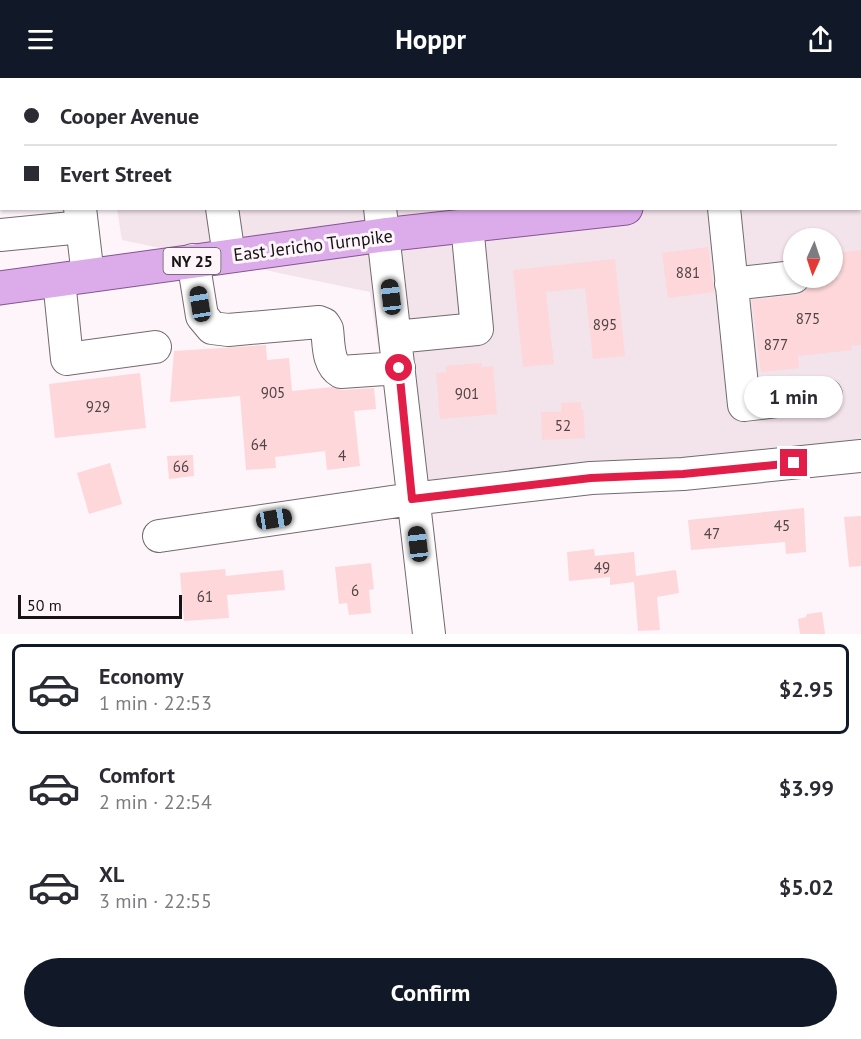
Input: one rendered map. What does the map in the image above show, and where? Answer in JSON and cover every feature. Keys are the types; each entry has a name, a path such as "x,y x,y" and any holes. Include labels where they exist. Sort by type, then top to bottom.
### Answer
{"main road":[{"name":"East Jericho Turnpike","path":"0,288 229,256 382,222 467,225 607,210"}],"street":[{"path":"222,210 229,256"},
{"path":"724,210 744,405 826,395"},
{"path":"0,235 81,218 73,278 67,358 155,347"},
{"path":"382,222 429,634"},
{"path":"395,337 477,329 467,225"},
{"path":"193,260 202,316 212,328 228,330 319,322 327,329 334,368 341,372 399,368"},
{"path":"731,284 783,278"},
{"path":"159,536 412,499 591,478 683,474 861,456"}],"shaded area":[{"path":"117,210 861,210 861,440 400,494 370,292 122,240"}],"building":[{"path":"708,247 714,292 668,298 662,253"},
{"path":"861,250 861,345 851,346 852,350 798,356 799,368 761,372 752,300 797,295 807,288 843,288 843,252"},
{"path":"615,259 625,356 593,359 585,288 546,292 554,364 523,367 513,270"},
{"path":"266,345 267,360 289,358 292,391 333,387 342,390 374,388 376,409 354,411 360,466 327,470 325,451 275,457 276,468 246,470 240,396 170,402 174,351"},
{"path":"481,363 482,367 493,366 497,414 440,419 436,373 446,372 446,366"},
{"path":"140,373 146,428 55,438 49,384"},
{"path":"581,402 585,438 542,440 541,412 561,412 561,403"},
{"path":"193,455 194,476 169,479 167,456"},
{"path":"110,463 122,504 89,514 77,473"},
{"path":"804,508 806,552 786,554 785,542 691,550 688,520"},
{"path":"861,516 861,566 849,567 844,517"},
{"path":"594,549 595,556 634,552 636,576 676,570 679,593 657,597 660,630 638,631 634,582 610,585 610,577 569,581 567,552"},
{"path":"371,563 374,589 369,590 371,613 349,615 347,603 339,604 335,567"},
{"path":"225,569 226,576 283,570 285,590 227,595 229,618 184,621 180,573"},
{"path":"822,612 825,634 800,634 798,619 806,617 807,614"}],"route":[{"path":"399,368 412,499 591,478 683,474 794,463"}]}
